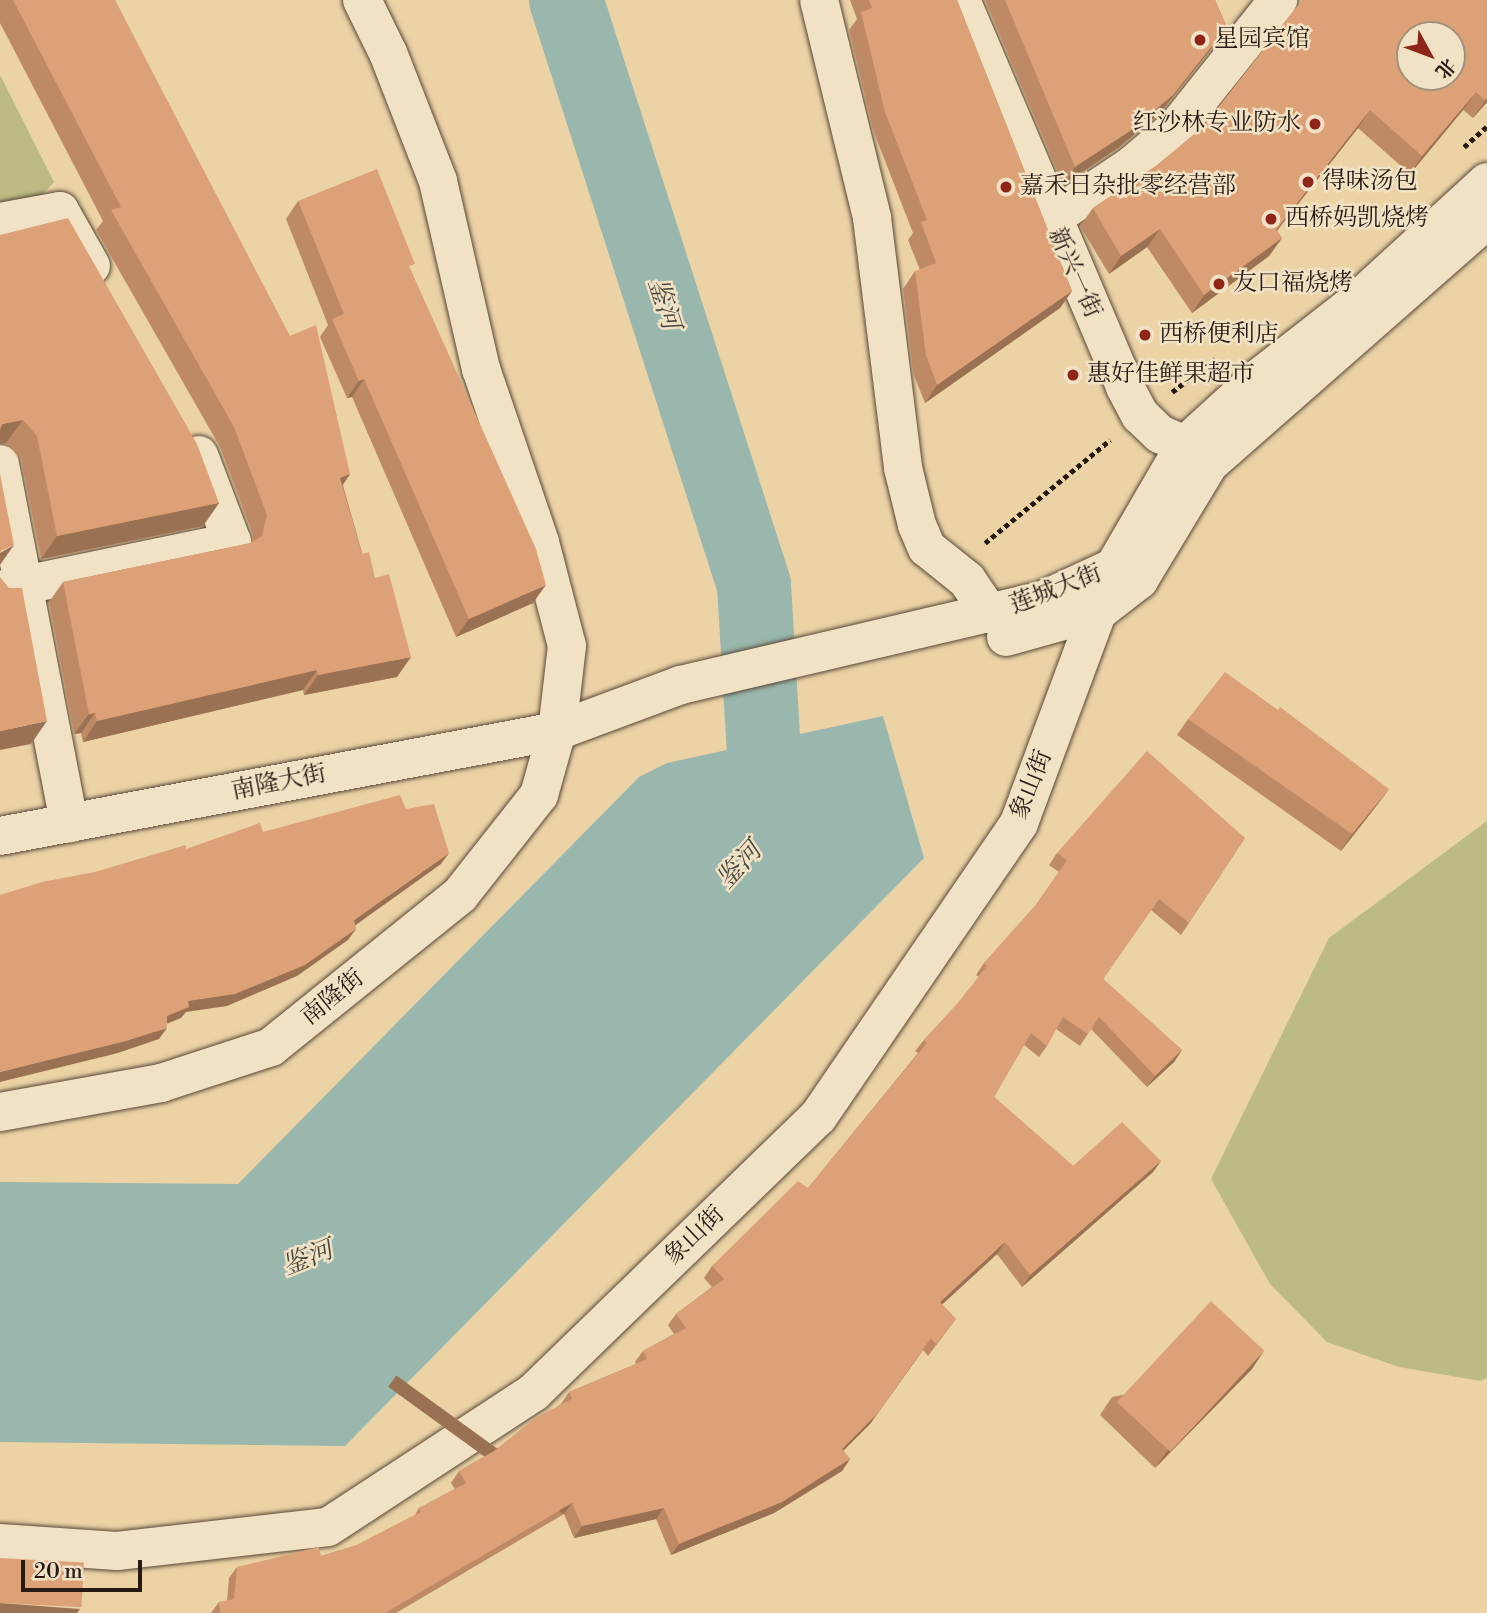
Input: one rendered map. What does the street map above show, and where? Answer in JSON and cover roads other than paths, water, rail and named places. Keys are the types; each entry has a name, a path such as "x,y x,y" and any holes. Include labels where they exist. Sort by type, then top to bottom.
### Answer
{"main road":[{"name":"南隆街","path":"0,1112 161,1083 271,1047 460,895 539,795 554,741 567,646 540,542 481,369 438,181 388,53 362,0"},
{"path":"819,0 872,218 903,468 927,548 967,580 990,614"},
{"name":"新兴一街","path":"961,0 1051,219 1140,415 1160,434 1185,446"},
{"path":"1051,219 1131,166 1176,128 1278,0"},
{"name":"莲城大街","path":"937,641 990,614 1043,600 1114,567 1185,446 1255,381 1354,303 1487,182"},
{"path":"0,222 60,211 107,293"},
{"name":"莲城大街","path":"554,741 683,697 937,641 1099,611 1139,580 1209,464 1487,220"},
{"path":"11,588 232,542 201,458 181,422"},
{"path":"0,464 11,588 69,823"},
{"name":"象山街","path":"0,1543 117,1551 328,1527 534,1392 818,1117 1019,823 1114,567"},
{"name":"南隆大街","path":"0,836 554,741"}],"water":[{"path":"883,716 924,858 345,1446 0,1442 0,1182 238,1184 639,777 667,763"}],"waterway":[{"name":"鉴河","path":"566,0 754,585 769,834 763,841"}],"place":[{"name":"星园宾馆","path":"1200,40"},
{"name":"红沙林专业防水","path":"1315,124"},
{"name":"得味汤包","path":"1308,182"},
{"name":"嘉禾日杂批零经营部","path":"1006,187"},
{"name":"西桥妈凯烧烤","path":"1271,219"},
{"name":"友口福烧烤","path":"1219,284"},
{"name":"西桥便利店","path":"1145,335"},
{"name":"惠好佳鲜果超市","path":"1073,375"}]}
